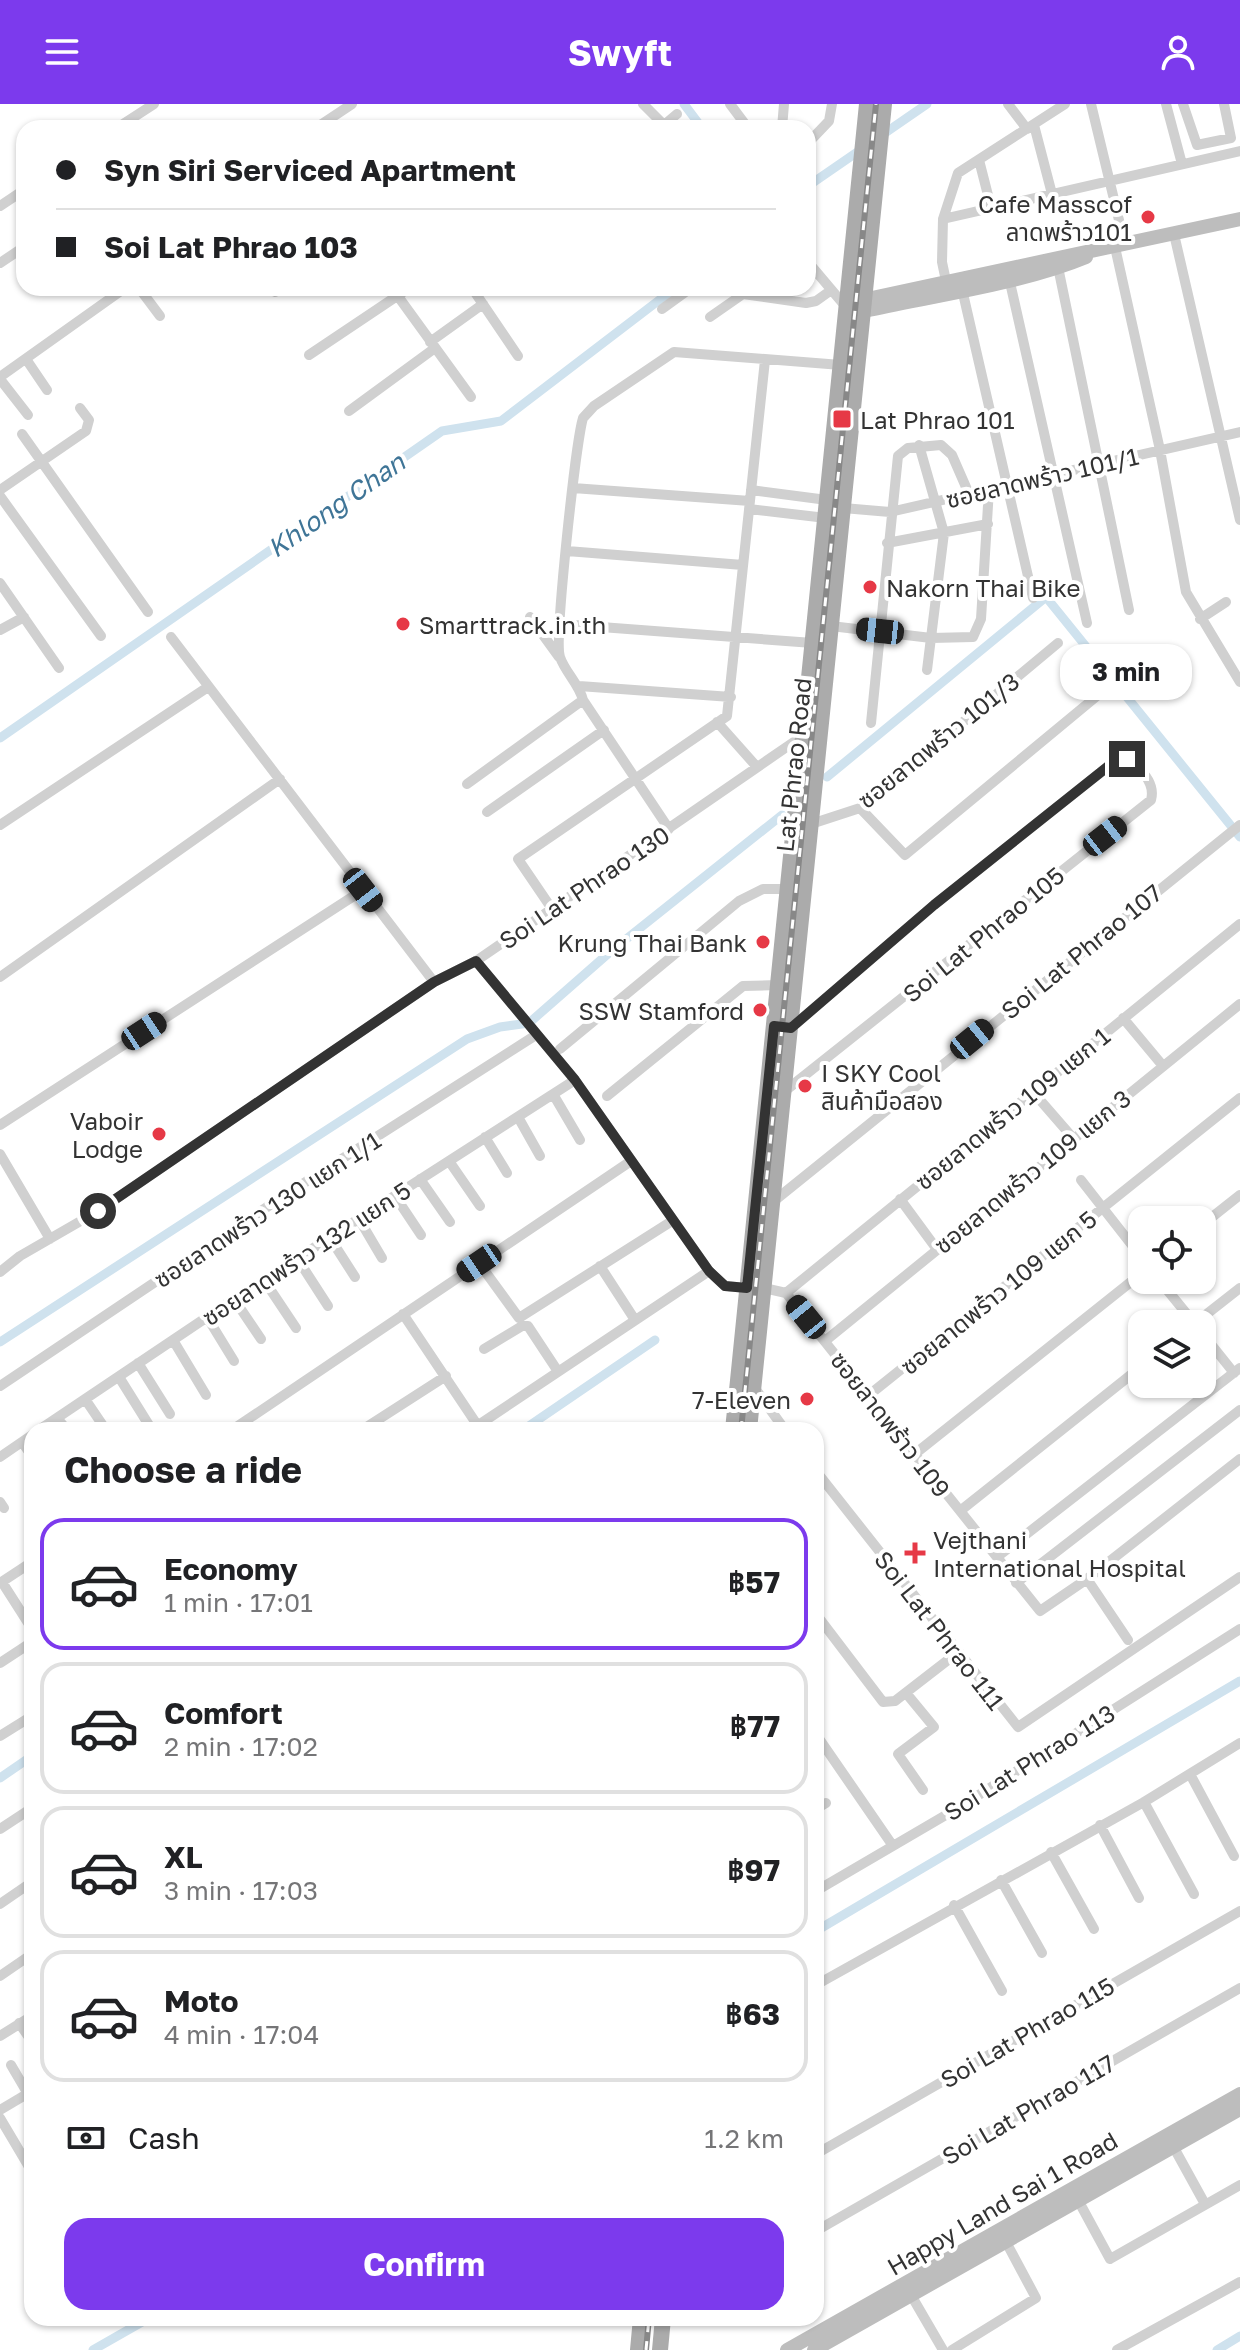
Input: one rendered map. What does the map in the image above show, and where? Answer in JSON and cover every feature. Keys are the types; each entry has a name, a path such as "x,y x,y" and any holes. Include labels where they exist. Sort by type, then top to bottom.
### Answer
{"main road":[{"name":"Lat Phrao Road","path":"785,1006 778,985 867,104"},
{"name":"Lat Phrao Road","path":"750,1422 754,1387 756,1288 785,1006 811,824 884,104"},
{"name":"Lat Phrao Road","path":"734,1422 774,1201 785,1091 783,1027"},
{"path":"630,2350 632,2326"},
{"path":"638,2350 640,2326"},
{"path":"652,2350 654,2326"},
{"path":"660,2350 663,2326"}],"street":[{"path":"129,120 154,104"},
{"path":"328,120 352,104"},
{"path":"643,104 659,120"},
{"path":"816,135 829,121 832,104"},
{"path":"1008,104 1031,127 1052,194"},
{"path":"946,281 942,262 943,219 958,173 1065,104"},
{"path":"1091,104 1109,181 1113,247 1160,450 1186,592 1240,682"},
{"path":"1166,104 1182,164"},
{"path":"1183,104 1197,145 1231,138 1224,104"},
{"path":"670,120 677,114"},
{"path":"1171,124 1187,120"},
{"path":"943,219 1240,151"},
{"path":"979,160 991,207"},
{"path":"865,304 946,281 1069,253 1239,221"},
{"path":"1174,234 1240,520"},
{"path":"816,273 846,307 962,289 1058,267 1113,247"},
{"path":"1058,267 1129,610"},
{"path":"1009,278 1034,377 1087,623"},
{"path":"962,289 1033,598"},
{"path":"774,296 811,303 830,291"},
{"path":"28,415 0,378 114,296"},
{"path":"145,296 160,316"},
{"path":"309,355 390,296"},
{"path":"398,296 471,397"},
{"path":"478,296 518,356"},
{"path":"662,309 676,296"},
{"path":"710,317 740,296"},
{"path":"349,411 483,304"},
{"path":"560,658 573,488 583,418 662,358 688,350 765,360 841,365"},
{"path":"26,359 47,390"},
{"path":"552,909 518,859 727,716 765,360"},
{"path":"0,490 86,431 89,420 80,408"},
{"name":"ซอยลาดพร้าว 101/1","path":"843,508 890,512 1240,432"},
{"path":"22,434 148,612"},
{"path":"871,723 895,464 902,450 932,443 947,449 969,494"},
{"path":"919,445 944,533 927,670"},
{"path":"573,488 750,500 827,500"},
{"path":"831,626 967,640 978,631 989,489"},
{"path":"0,496 101,636"},
{"path":"750,500 826,518"},
{"path":"887,543 988,524"},
{"path":"567,551 743,565"},
{"path":"0,583 59,668"},
{"path":"1200,619 1226,602"},
{"path":"0,630 24,617"},
{"path":"530,617 579,686 583,700 669,829"},
{"path":"561,624 813,643"},
{"path":"171,637 434,982"},
{"name":"ซอยลาดพร้าว 101/3","path":"811,824 860,808 1058,643"},
{"path":"1229,664 1240,657"},
{"path":"579,686 731,697"},
{"path":"0,825 208,687"},
{"path":"860,808 905,855 1103,691"},
{"path":"467,784 583,700"},
{"path":"717,722 757,767"},
{"path":"487,812 604,730"},
{"name":"Soi Lat Phrao 130","path":"0,1272 98,1211 434,982 476,961 804,735"},
{"name":"Soi Lat Phrao 105","path":"783,1027 1111,764 1127,759 1138,767 1152,788 1151,800 785,1091"},
{"path":"0,977 280,779"},
{"name":"Soi Lat Phrao 107","path":"774,1201 1240,825"},
{"path":"560,1049 731,906 763,889 788,889"},
{"path":"0,1125 363,890"},
{"name":"ซอยลาดพร้าว 109 แยก 1","path":"786,1293 1240,924"},
{"path":"476,961 575,1080 709,1271 725,1286 786,1293"},
{"path":"607,1096 743,986 778,985"},
{"name":"ซอยลาดพร้าว 109 แยก 3","path":"825,1341 1240,1004"},
{"path":"1123,1018 1163,1066"},
{"name":"ซอยลาดพร้าว 130 แยก 1/1","path":"0,1386 534,1032"},
{"name":"ซอยลาดพร้าว 132 แยก 5","path":"51,1422 234,1299 575,1080"},
{"path":"1033,1092 1073,1138"},
{"path":"553,1094 580,1140"},
{"name":"ซอยลาดพร้าว 109 แยก 5","path":"869,1395 1240,1098"},
{"path":"518,1117 540,1156"},
{"path":"485,1137 507,1173"},
{"path":"0,1154 50,1239"},
{"path":"449,1161 480,1206"},
{"path":"244,1422 631,1161"},
{"path":"420,1179 450,1222"},
{"path":"1081,1180 1128,1240"},
{"path":"1216,1214 1240,1195"},
{"path":"395,1196 421,1235"},
{"path":"900,1199 936,1248"},
{"path":"359,1219 382,1258"},
{"path":"479,1263 519,1318 672,1221"},
{"path":"330,1238 355,1277"},
{"path":"297,1258 328,1306"},
{"path":"600,1266 635,1320"},
{"path":"483,1422 709,1271"},
{"path":"264,1280 296,1328"},
{"path":"916,1453 1128,1284"},
{"path":"1212,1310 1240,1288"},
{"name":"ซอยลาดพร้าว 109","path":"786,1293 1040,1611 1087,1579"},
{"path":"1170,1294 1183,1310"},
{"path":"234,1299 261,1339"},
{"path":"403,1314 446,1376 471,1422"},
{"path":"207,1317 234,1361"},
{"path":"484,1349 522,1326 528,1326 557,1370"},
{"path":"173,1340 206,1395"},
{"path":"997,1557 1237,1371 1216,1348"},
{"path":"138,1363 170,1414"},
{"path":"374,1422 446,1376"},
{"path":"119,1377 147,1422"},
{"path":"960,1511 1128,1377"},
{"path":"754,1387 779,1422"},
{"path":"85,1399 101,1422"},
{"path":"1016,1583 1240,1410"},
{"path":"57,1418 60,1422"},
{"path":"0,1457 22,1442 24,1445"},
{"path":"1128,1640 1087,1579 1240,1459"},
{"name":"Soi Lat Phrao 111","path":"824,1481 1014,1726 1022,1726 1240,1577"},
{"path":"24,1567 1,1582 24,1617"},
{"path":"824,1625 883,1702 895,1701 957,1653"},
{"name":"Soi Lat Phrao 113","path":"824,1886 1240,1629"},
{"path":"0,1663 24,1647"},
{"path":"906,1693 934,1727 898,1754 923,1790"},
{"path":"0,1736 24,1721"},
{"path":"824,1980 954,1905 1144,1802 1240,1743"},
{"path":"824,1746 893,1846"},
{"path":"1190,1774 1234,1856"},
{"path":"1144,1802 1194,1894"},
{"path":"0,1829 24,1813"},
{"path":"1100,1825 1139,1898"},
{"path":"1051,1852 1094,1929"},
{"path":"1001,1880 1042,1953"},
{"path":"0,1904 24,1888"},
{"path":"954,1905 1002,1991"},
{"name":"Soi Lat Phrao 115","path":"824,2149 1240,1911"},
{"path":"0,1976 24,1960"},
{"name":"Soi Lat Phrao 117","path":"824,2226 1240,1988"},
{"path":"0,2036 24,2020"},
{"path":"19,2023 24,2030"},
{"path":"11,2065 24,2084"},
{"name":"Happy Land Sai 1 Road","path":"814,2350 1006,2242 1075,2194 1240,2094"},
{"path":"0,2110 24,2096"},
{"name":"Happy Land Sai 1 Road","path":"787,2350 1075,2194 1240,2109"},
{"path":"0,2118 24,2158"},
{"path":"1173,2146 1205,2204"},
{"path":"1075,2194 1110,2259 1240,2185"},
{"path":"952,2350 1036,2298 1006,2242"},
{"path":"1117,2350 1240,2282"},
{"path":"911,2295 943,2350"}],"waterway":[{"path":"684,104 696,120"},
{"name":"Khlong Chan","path":"816,180 927,104"},
{"name":"Khlong Chan","path":"0,738 442,431 501,421 665,296"},
{"path":"827,777 1046,597 1240,837"},
{"path":"0,1342 467,1039 500,1027 529,1023 610,952 782,815"},
{"path":"535,1422 655,1340"},
{"path":"824,1926 1240,1681"},
{"path":"0,1778 24,1762"},
{"path":"93,2350 135,2326"},
{"path":"1217,2350 1240,2336"}],"railway":[{"path":"742,1422 876,104"},
{"path":"646,2350 648,2326"}],"place":[{"name":"Cafe Masscof ลาดพร้าว101","path":"1148,217"},
{"name":"Lat Phrao 101","path":"842,419"},
{"name":"Nakorn Thai Bike","path":"870,587"},
{"name":"Smarttrack.in.th","path":"403,624"},
{"name":"Krung Thai Bank","path":"763,942"},
{"name":"SSW Stamford","path":"760,1010"},
{"name":"I SKY Cool สินค้ามือสอง","path":"805,1086"},
{"name":"Vaboir Lodge","path":"159,1134"},
{"name":"7-Eleven","path":"807,1399"},
{"name":"Vejthani International Hospital","path":"915,1553"}],"route":[{"path":"98,1211 434,982 456,974 476,961 575,1080 709,1271 725,1286 747,1288 774,1026 791,1028 1009,844 1111,764 1127,759"}]}
